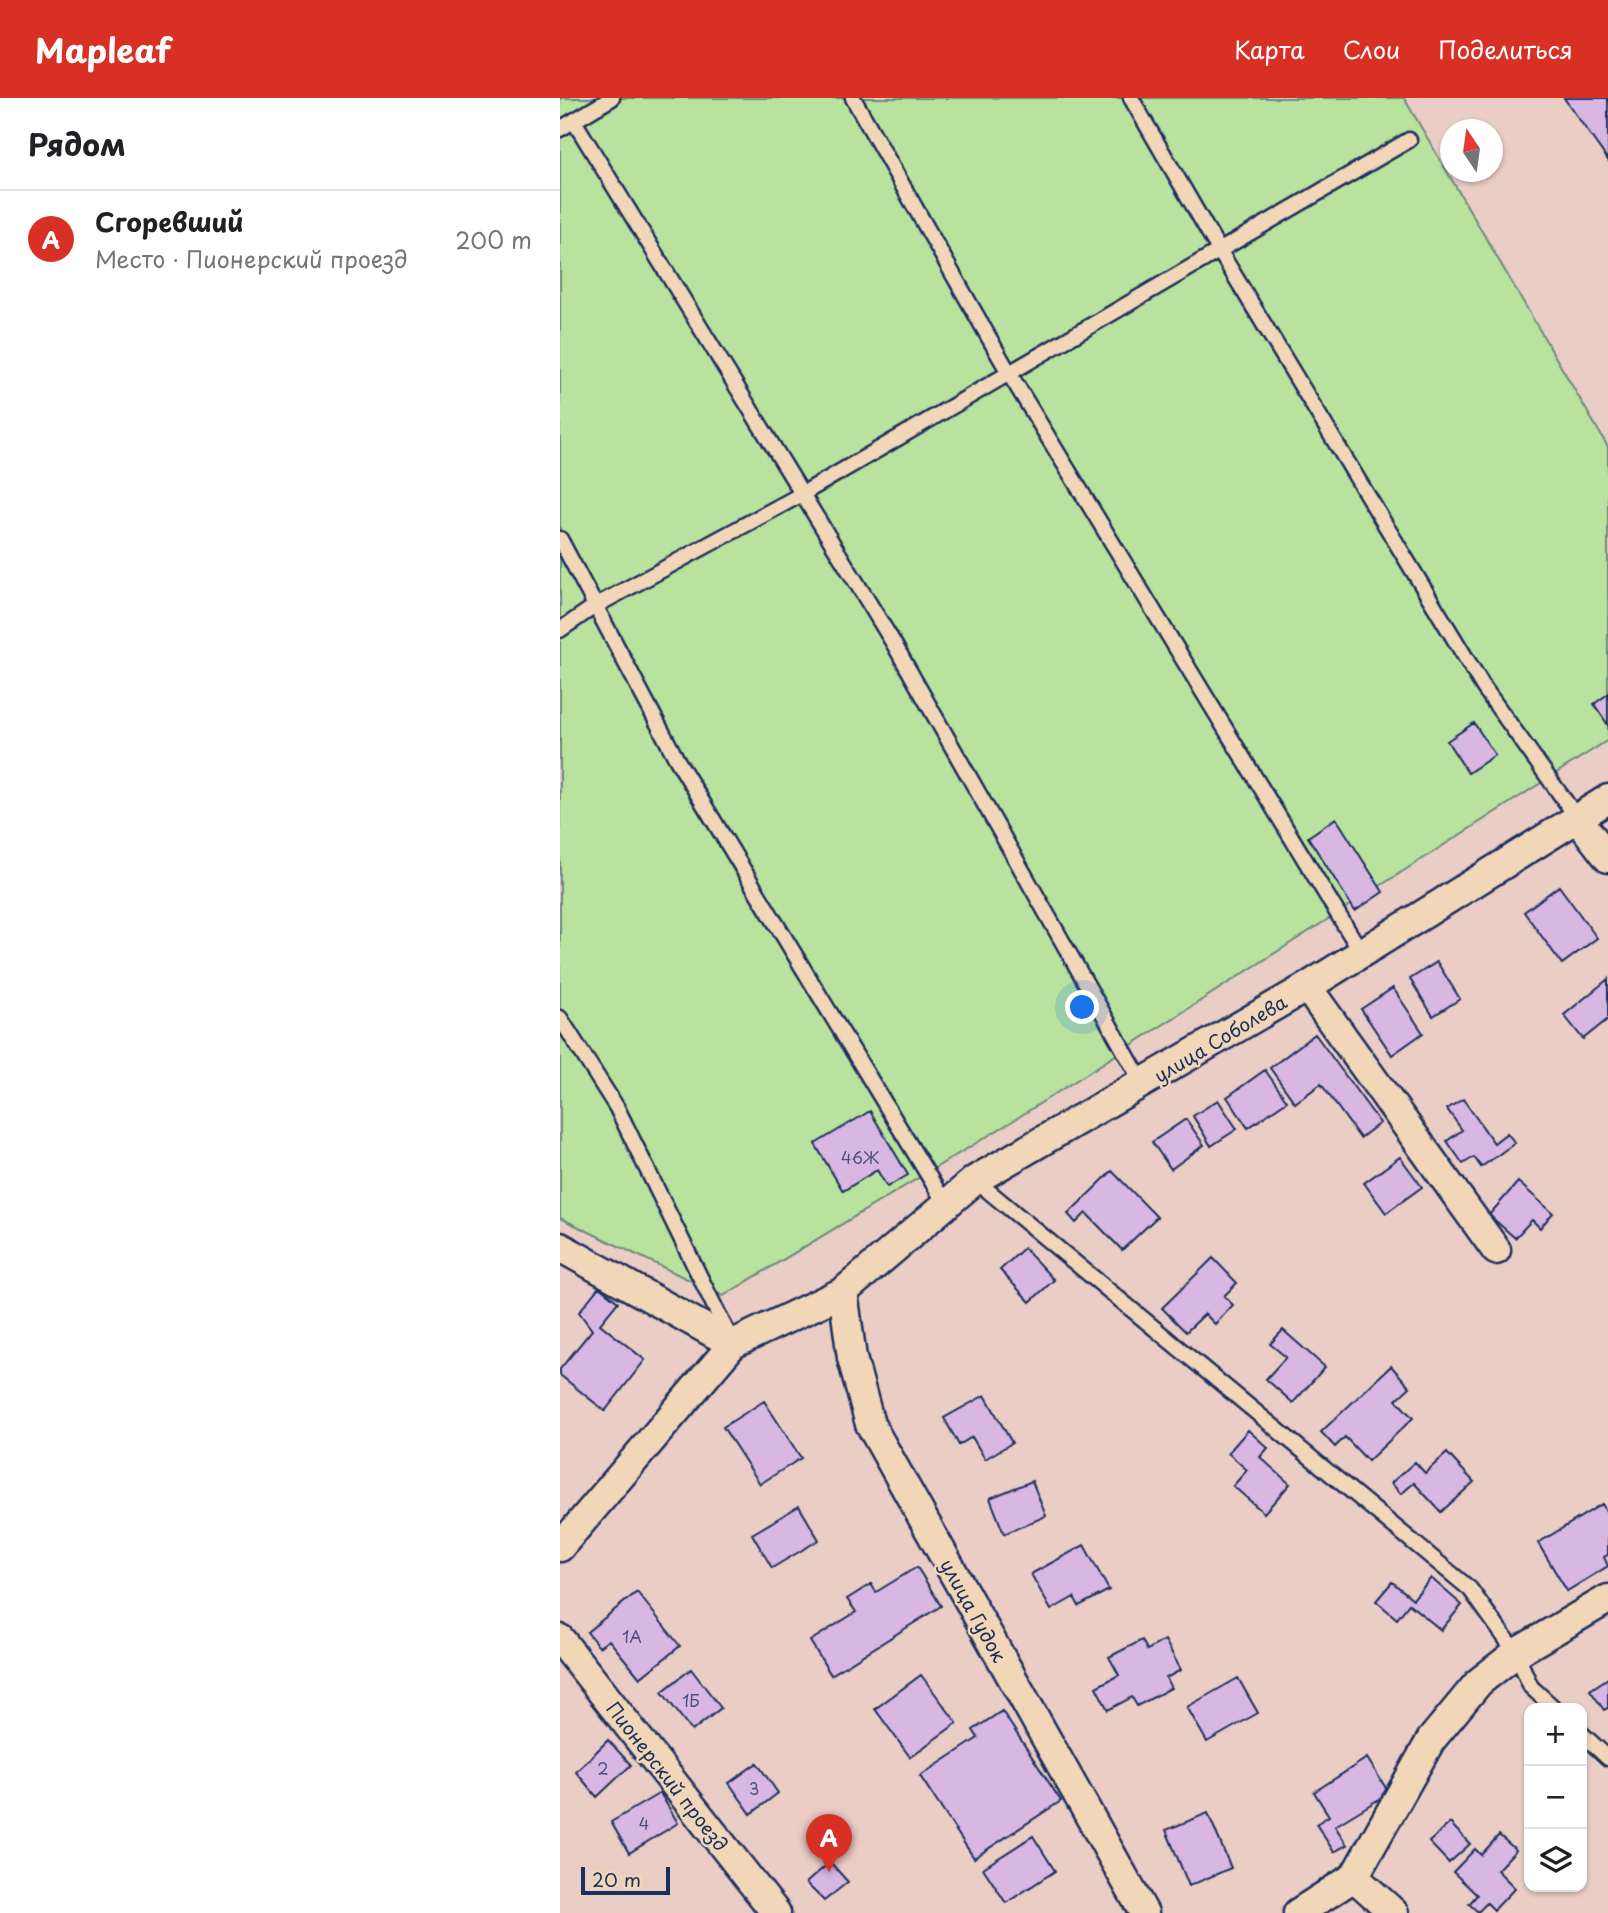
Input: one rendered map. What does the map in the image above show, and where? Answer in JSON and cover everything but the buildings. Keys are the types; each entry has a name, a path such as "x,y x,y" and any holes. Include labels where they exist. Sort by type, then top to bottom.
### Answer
{"street":[{"name":"улица Соболева","path":"733,1344 843,1292 945,1203 975,1181 1307,987 1608,799"},
{"path":"1578,819 1608,858"},
{"path":"1307,987 1496,1250"},
{"path":"560,1247 733,1344 560,1547"},
{"name":"улица Гудок","path":"843,1292 852,1358 870,1424 1144,1913"},
{"path":"1298,1913 1354,1877 1431,1740 1479,1682 1516,1653 1608,1599"},
{"name":"Пионерский проезд","path":"560,1639 776,1913"},
{"path":"1354,1877 1394,1913"}],"lane":[{"path":"560,129 612,98"},
{"path":"853,98 1009,373 1361,952"},
{"path":"1131,98 1219,250 1484,688 1578,819"},
{"path":"574,121 894,644 1143,1084"},
{"path":"560,630 595,606 802,494 1409,139"},
{"path":"560,539 677,760 945,1203"},
{"path":"560,1018 617,1108 733,1344"},
{"path":"975,1181 1470,1589 1516,1653 1531,1688 1548,1703"},
{"path":"1587,1739 1608,1758"}],"green space":[{"path":"560,98 1404,98 1440,160 1440,182 1453,182 1608,447 1608,740 1011,1122 723,1296 560,1218"}],"place":[{"name":"Сгоревший","path":"829,1872"}]}
